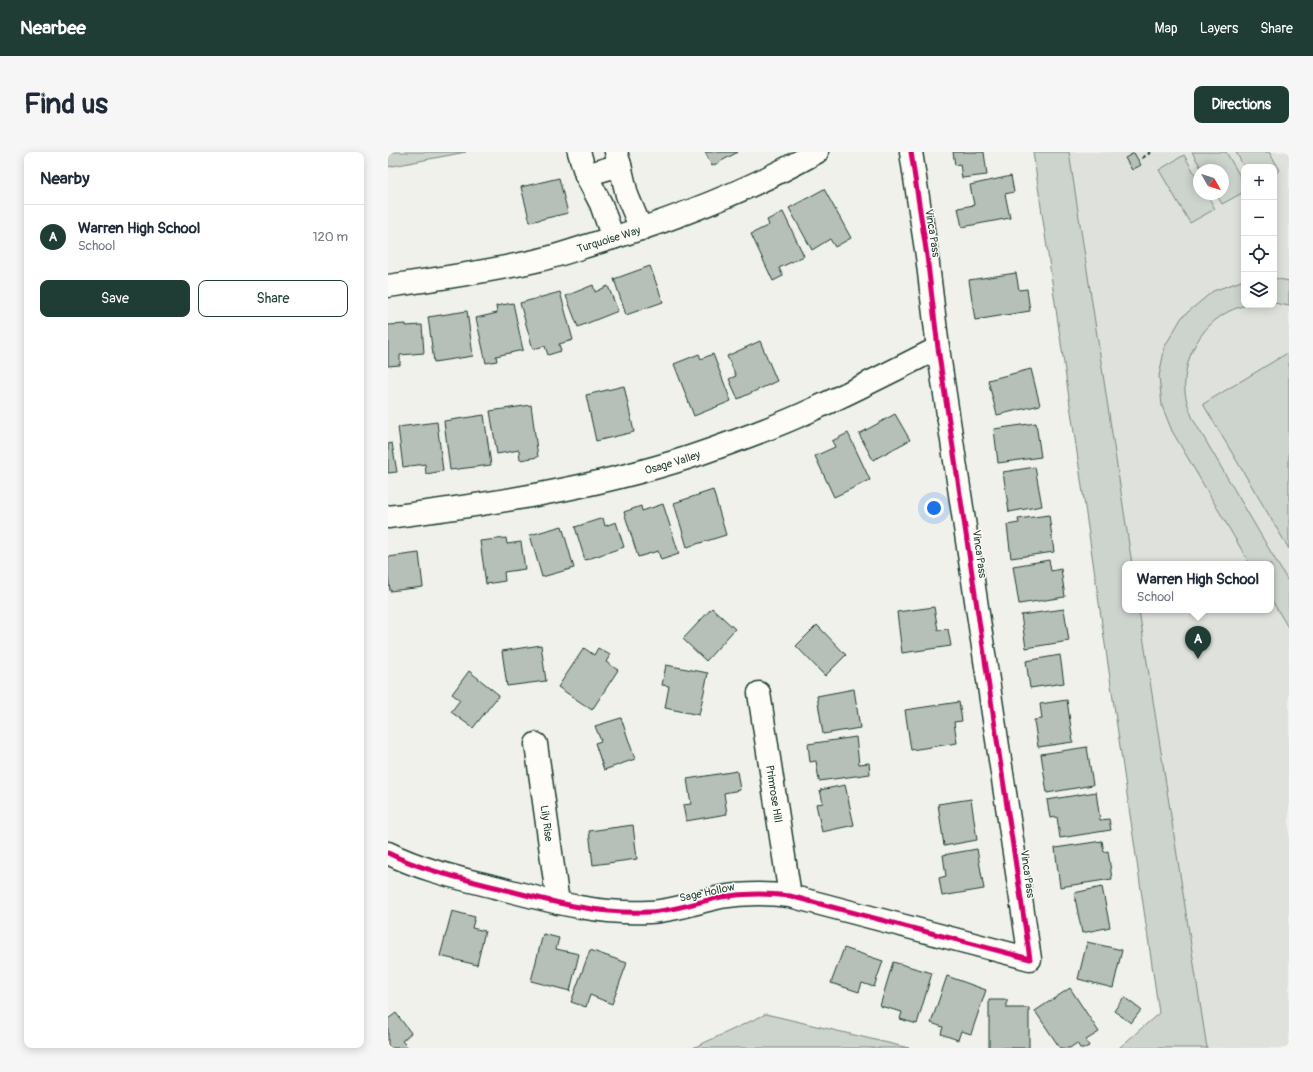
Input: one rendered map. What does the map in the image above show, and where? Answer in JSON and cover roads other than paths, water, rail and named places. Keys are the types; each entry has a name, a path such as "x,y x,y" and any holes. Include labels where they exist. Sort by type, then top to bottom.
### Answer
{"street":[{"path":"579,152 586,175 601,204 613,238"},
{"name":"Turquoise Way","path":"388,286 536,261 613,238 704,207 788,169 817,152"},
{"name":"Vinca Pass","path":"911,152 927,256 938,348 1030,959"},
{"path":"586,175 618,158 627,195 641,229"},
{"name":"Osage Valley","path":"388,517 491,504 567,490 690,457 813,410 938,348"},
{"name":"Primrose Hill","path":"759,693 790,896"},
{"name":"Lily Rise","path":"536,744 558,903"},
{"name":"Sage Hollow","path":"388,853 436,872 558,903 615,913 650,912 678,908 702,901 741,895 762,893 790,896 1030,959"}],"place":[{"name":"Warren High School","path":"1198,659"}]}
